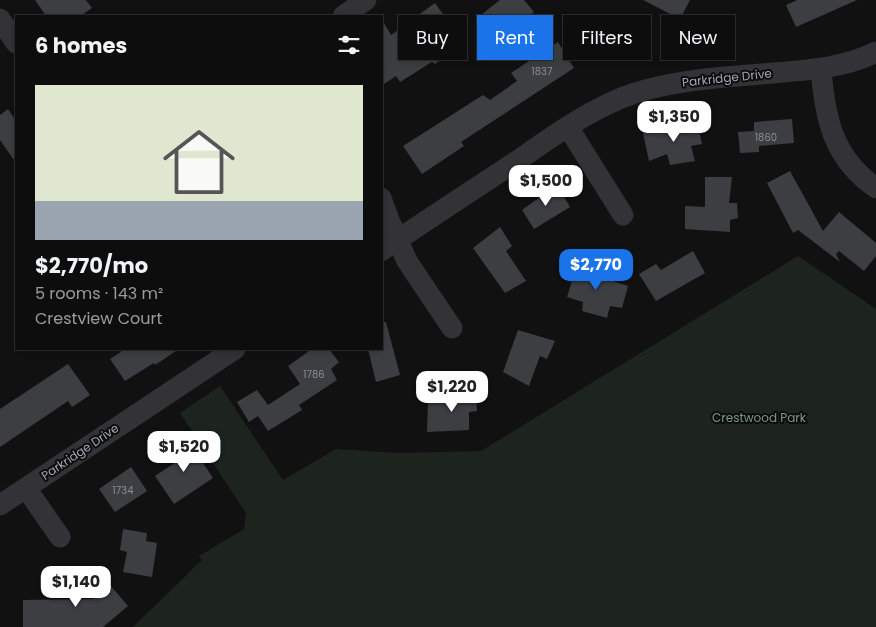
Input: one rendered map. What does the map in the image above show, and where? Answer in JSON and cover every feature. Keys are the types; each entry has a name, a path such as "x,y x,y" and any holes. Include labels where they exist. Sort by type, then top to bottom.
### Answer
{"street":[{"path":"344,15 366,0"},
{"path":"0,19 15,42"},
{"name":"Parkridge Drive","path":"390,245 568,127 601,108 634,94 667,84 707,78 821,69 843,64 876,52"},
{"path":"821,69 829,124 836,145 848,163 862,178 876,188"},
{"path":"568,127 623,215"},
{"path":"383,204 389,220 390,245 407,261 452,328"},
{"name":"Parkridge Drive","path":"0,505 227,351"},
{"path":"26,488 60,537"}],"green space":[{"name":"Crestwood Park","path":"798,256 876,309 876,627 133,627 202,560 199,556 244,529 246,513 180,413 220,386 283,480 336,449 398,453 481,451"}],"building":[{"path":"35,0 86,0 92,8 82,15 45,15"},
{"path":"500,0 524,0 534,12 530,15 481,15"},
{"path":"643,0 690,0 682,15 672,15"},
{"path":"797,0 857,0 796,27 786,5"},
{"path":"435,3 444,15 418,15"},
{"path":"383,21 391,35 398,30 398,60 440,60 435,64 432,62 400,82 396,76 383,85"},
{"path":"558,42 563,50 563,60 569,60 574,68 461,142 464,146 422,174 403,146 483,95 490,100 517,81 511,73 531,60 553,60 553,45"},
{"path":"8,109 15,120 15,162 0,140 0,115"},
{"path":"792,119 794,143 759,146 759,152 740,153 738,132 754,131 754,122"},
{"path":"697,121 702,144 691,146 695,161 670,165 667,154 649,161 643,133"},
{"path":"790,171 823,231 839,212 876,243 876,256 864,271 839,251 836,254 840,262 798,230 793,233 767,183"},
{"path":"705,177 732,177 729,203 737,203 738,218 730,220 730,232 685,229 685,206 705,207"},
{"path":"557,185 570,207 534,229 522,210"},
{"path":"500,227 512,246 506,251 526,281 505,293 473,248"},
{"path":"693,251 705,273 656,301 639,274 656,264 661,270"},
{"path":"577,264 602,271 601,277 628,286 622,308 610,306 607,318 582,311 583,302 567,297"},
{"path":"383,322 386,322 400,375 376,382 368,350 383,350"},
{"path":"518,330 555,341 547,359 540,356 529,386 503,372"},
{"path":"124,350 178,350 125,381 110,359"},
{"path":"311,350 330,350 339,362 331,369 337,380 299,405 302,410 268,431 258,416 249,422 237,402 257,390 268,405 300,384 288,366"},
{"path":"68,364 90,395 72,407 68,401 0,447 0,409"},
{"path":"476,390 477,411 469,412 469,430 427,432 428,401 456,403 455,391"},
{"path":"187,439 213,478 174,504 155,476 176,462 169,451"},
{"path":"131,467 147,491 115,512 99,489"},
{"path":"123,529 147,533 146,541 157,543 152,577 123,572 127,552 120,550"},
{"path":"99,572 128,606 103,627 23,627 23,600 94,599 82,586"}]}
